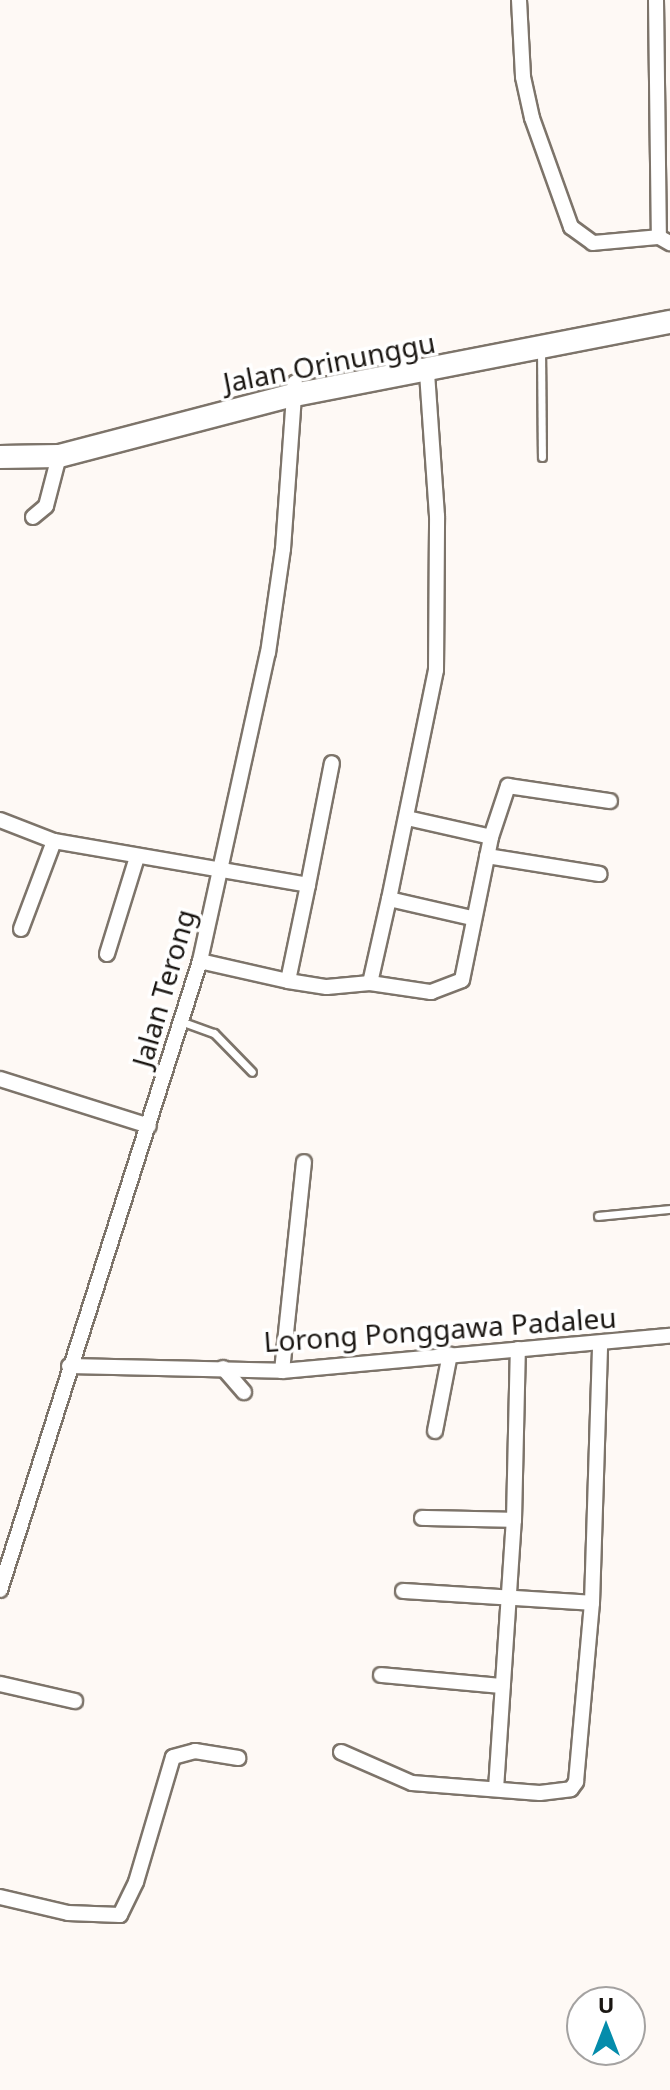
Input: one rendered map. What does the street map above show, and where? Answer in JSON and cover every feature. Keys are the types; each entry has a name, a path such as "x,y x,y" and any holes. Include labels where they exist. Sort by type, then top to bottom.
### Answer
{"street":[{"path":"519,0 523,77 532,118 571,227 593,243 664,240 656,0"},
{"name":"Jalan Orinunggu","path":"0,457 59,456 294,388 427,373 541,347 670,312"},
{"name":"Jalan Orinunggu","path":"0,442 57,442 294,388 670,322"},
{"path":"370,983 436,670 437,516 427,373"},
{"name":"Jalan Terong","path":"0,1590 5,1558 183,1022 200,961 268,653 283,549 294,388"},
{"path":"33,517 46,506 59,456"},
{"path":"288,981 332,763"},
{"path":"200,961 327,987 370,983 431,992 454,988 466,968 472,918 491,837 508,786 610,801"},
{"path":"407,818 491,837"},
{"path":"0,820 54,841 308,885"},
{"path":"21,929 54,841"},
{"path":"487,856 600,874"},
{"path":"107,954 137,857"},
{"path":"389,899 472,918"},
{"path":"0,1079 149,1126"},
{"path":"282,1371 304,1162"},
{"name":"Lorong Ponggawa Padaleu","path":"69,1366 282,1371 670,1336"},
{"path":"341,1752 412,1783 559,1792 576,1782 592,1603 600,1343"},
{"path":"496,1789 514,1520 518,1349"},
{"path":"435,1431 450,1354"},
{"path":"223,1368 244,1392"},
{"path":"422,1518 514,1520"},
{"path":"403,1591 508,1601 592,1603"},
{"path":"381,1675 503,1686"},
{"path":"0,1684 75,1701"},
{"path":"0,1897 68,1913 120,1915 136,1882 173,1757 195,1751 238,1758"}],"lane":[{"path":"541,347 542,457"},
{"path":"183,1022 214,1033 252,1072"},
{"path":"598,1216 670,1209"}]}
